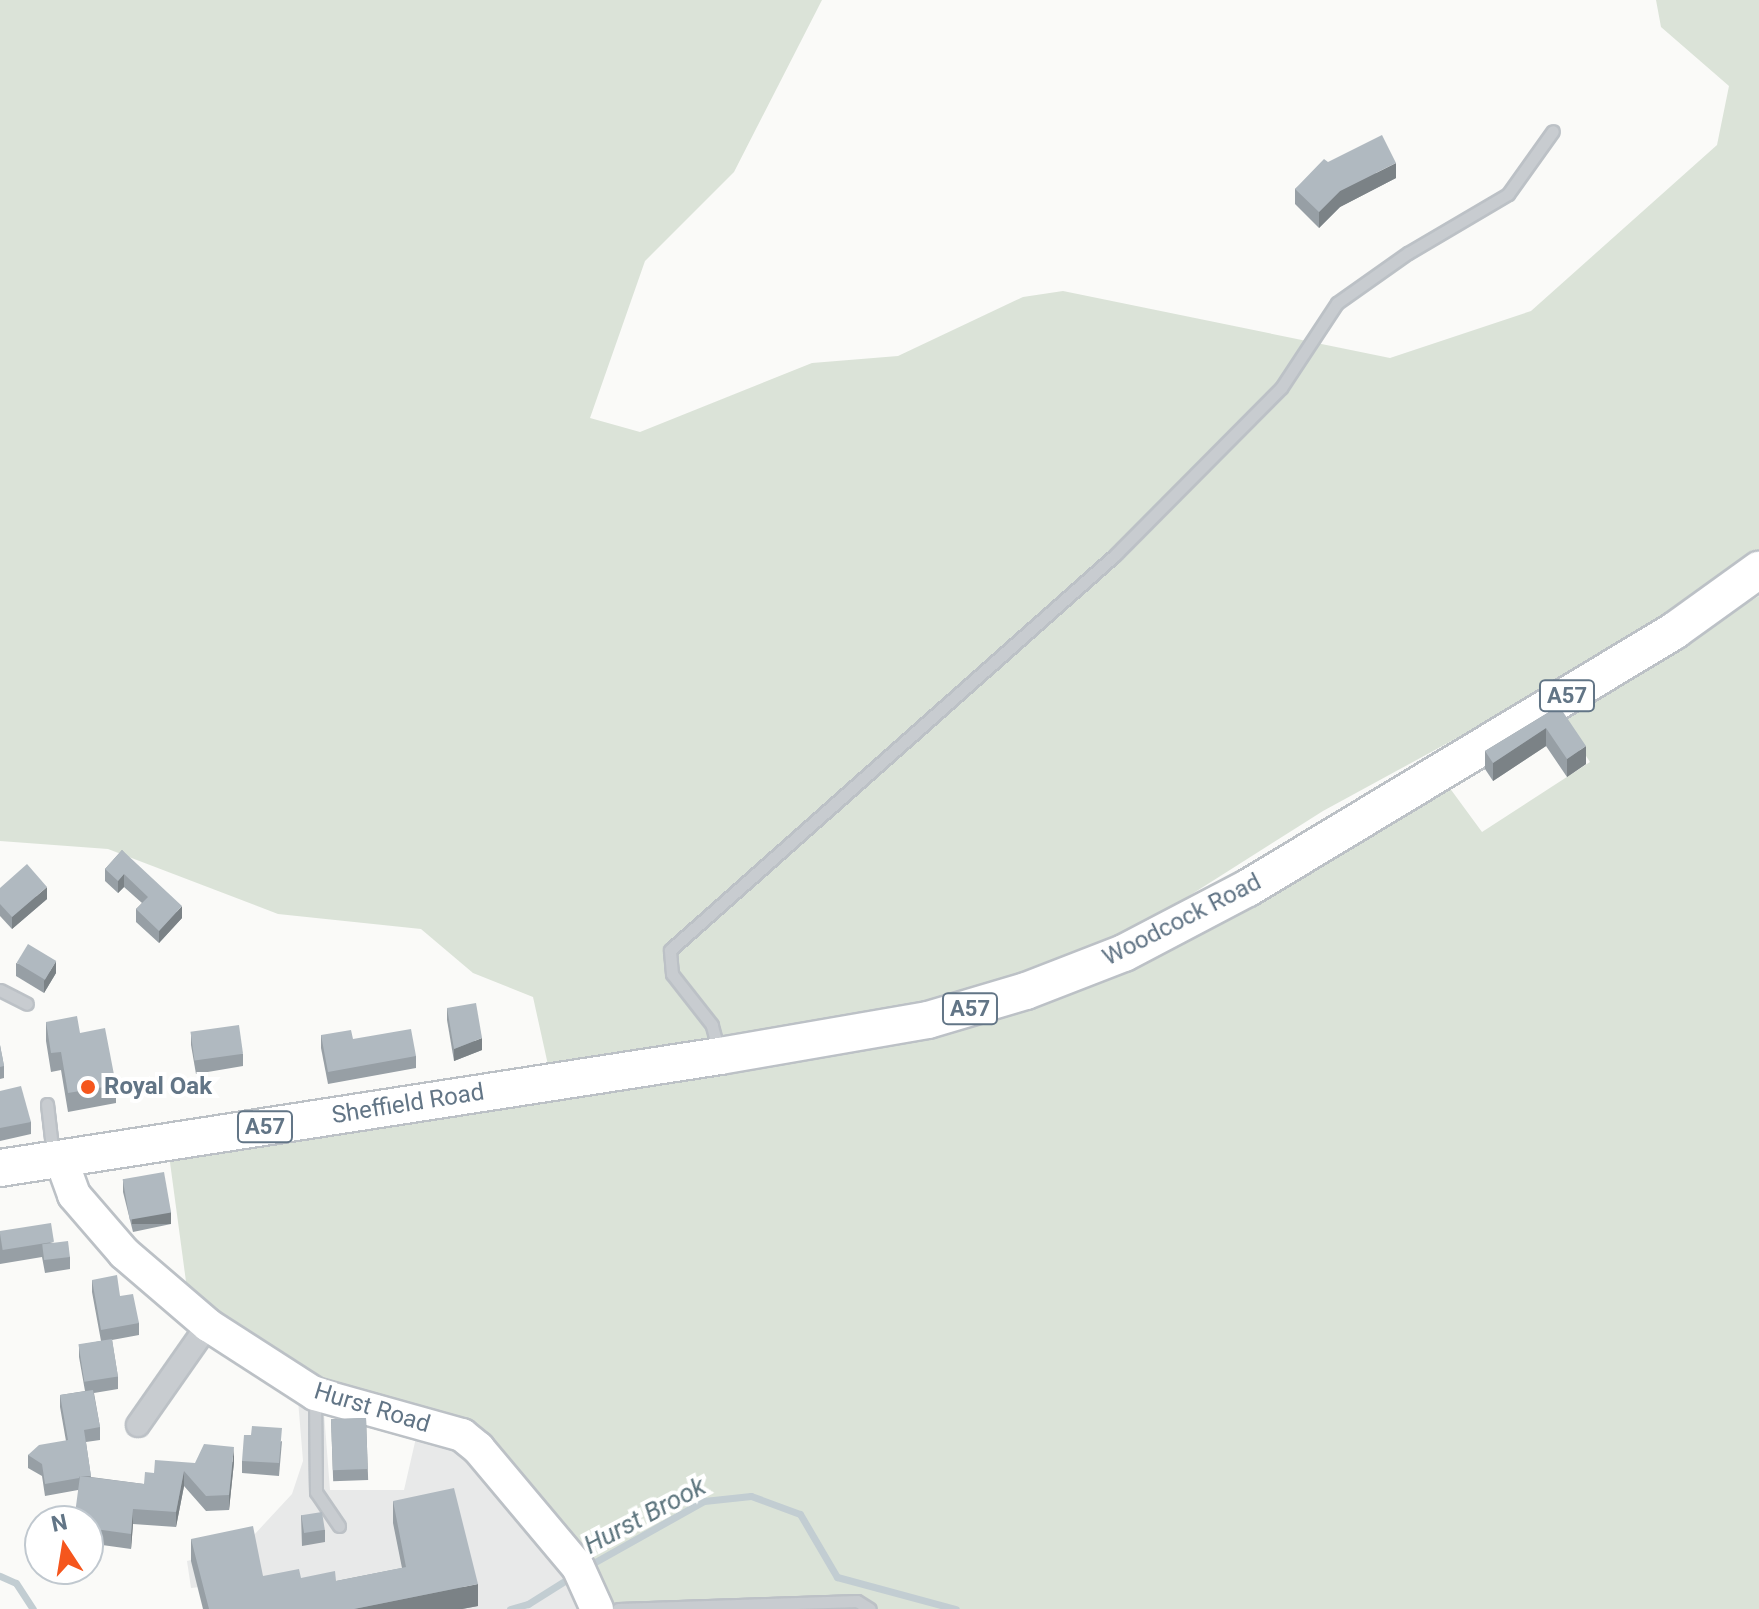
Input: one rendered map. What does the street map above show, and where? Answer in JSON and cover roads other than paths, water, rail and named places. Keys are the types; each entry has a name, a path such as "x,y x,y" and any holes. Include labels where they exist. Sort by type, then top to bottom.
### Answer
{"main road":[{"name":"Woodcock Road","path":"531,1085 720,1056 952,1013 1124,953 1248,888 1506,733 1674,631 1759,570"},
{"name":"Sheffield Road","path":"0,1168 531,1085"}],"street":[{"name":"Hurst Road","path":"58,1160 74,1195 124,1253 208,1325 315,1394 462,1435 578,1567 603,1606"},
{"path":"138,1425 208,1325"}],"lane":[{"path":"720,1056 712,1025 672,974 670,950 1115,555 1281,388 1337,303 1408,253 1508,194 1553,131"},
{"path":"0,990 27,1004"},
{"path":"47,1104 58,1160"},
{"path":"315,1394 316,1492 339,1526"},
{"path":"603,1606 857,1601 870,1609"}],"waterway":[{"name":"Hurst Brook","path":"588,1566 704,1501 751,1496 800,1514 837,1577 956,1609"},
{"name":"Hurst Brook","path":"510,1609 528,1604 574,1575"},
{"name":"Hurst Brook","path":"0,1576 16,1583 33,1609"}],"place":[{"name":"Royal Oak","path":"88,1087"}]}
